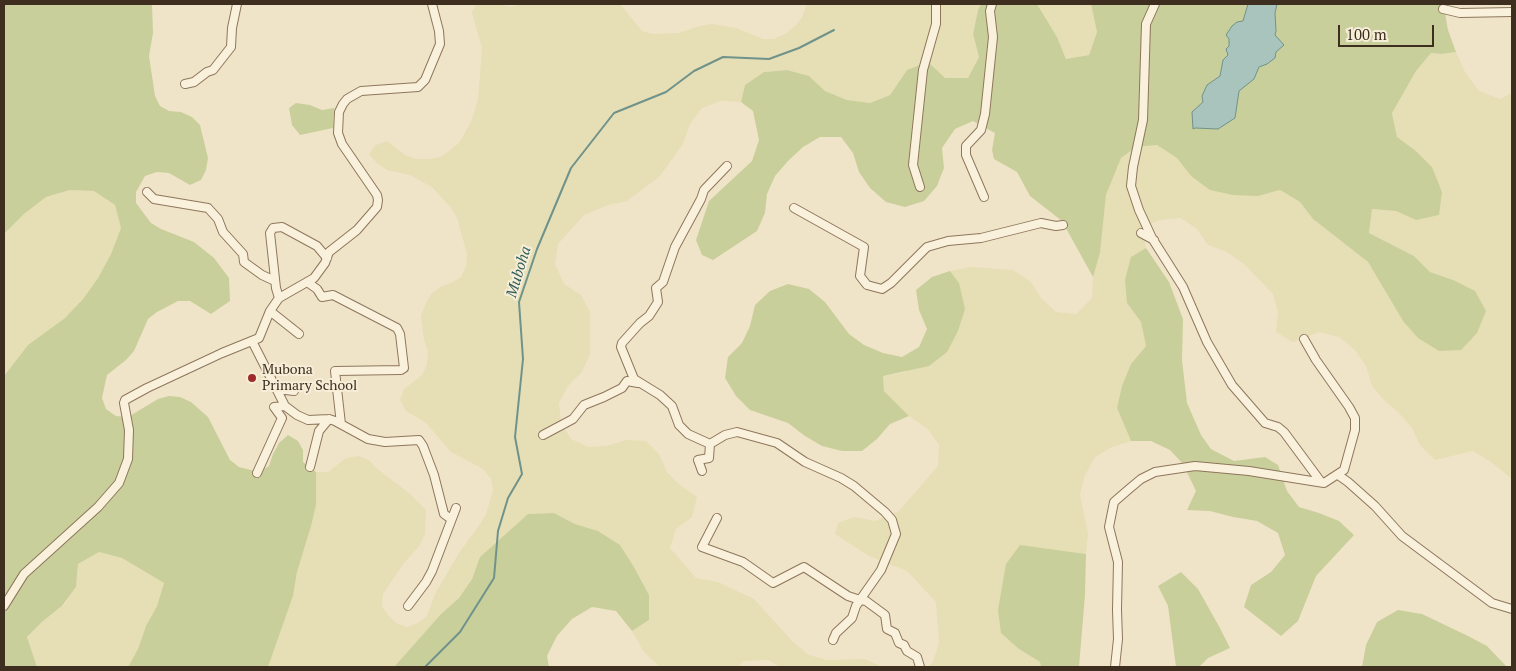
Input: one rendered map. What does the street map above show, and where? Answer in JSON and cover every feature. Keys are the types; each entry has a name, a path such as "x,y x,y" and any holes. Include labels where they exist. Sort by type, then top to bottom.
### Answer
{"street":[{"path":"185,84 194,82 207,72 213,70 231,47 232,28 237,4"},
{"path":"4,606 24,574 98,507 118,483 128,459 129,430 125,400 213,357 256,340 260,336 270,310 279,298 316,276 329,252 357,230 377,207 377,195 342,144 338,133 339,112 347,99 361,91 418,87 425,80 440,44 439,31 432,4"},
{"path":"920,186 913,165 923,70 936,24 936,4"},
{"path":"984,197 966,155 966,146 981,130 985,114 993,37 990,11 992,4"},
{"path":"1155,4 1146,24 1143,120 1132,167 1131,186 1139,210 1154,240 1183,287 1206,342 1232,385 1265,423 1278,427 1284,432 1321,482"},
{"path":"1443,9 1470,13 1512,12"},
{"path":"710,444 688,434 679,425 672,406 644,384 634,379 621,347 622,343 640,323 649,316 658,302 656,288 663,282 675,247 701,200 704,190 727,166"},
{"path":"147,192 154,199 208,208 218,219 223,232 243,254 244,262 262,275 275,281"},
{"path":"794,208 864,247 860,276 867,285 882,289 891,283 927,247 948,241 981,238 1041,222 1056,226 1063,224"},
{"path":"279,298 275,281 270,233 276,227 282,227 317,246 327,258"},
{"path":"1141,233 1154,240"},
{"path":"307,282 317,289 322,297 333,296 396,328 400,334 404,368 401,370 335,371 341,424"},
{"path":"270,310 299,334"},
{"path":"1115,667 1118,638 1118,562 1109,527 1114,502 1141,479 1155,472 1195,466 1249,471 1324,483 1344,470 1355,430 1355,418 1304,339"},
{"path":"252,341 285,406 296,415 308,420 329,419 368,439 385,442 419,440 434,475 444,514 451,520"},
{"path":"543,435 573,419 584,405 604,398 622,388 627,381 644,384"},
{"path":"277,389 294,390"},
{"path":"257,473 282,418 274,407 285,406"},
{"path":"310,467 320,432 329,419"},
{"path":"710,444 725,435 737,432 777,443 805,462 841,478 867,497 892,520 896,534 881,570 856,606 852,618 836,633 833,640"},
{"path":"702,471 698,460 709,458 710,444"},
{"path":"1338,475 1375,506 1402,536 1484,597 1512,609"},
{"path":"408,606 432,571 456,508"},
{"path":"717,518 702,547 743,562 773,583 804,567 848,596 866,601 884,615 887,629 895,633 899,643 917,657 920,667"}],"shaded area":[{"path":"476,4 497,4 511,7 522,4 620,4 642,31 653,34 678,33 712,24 736,28 763,39 774,39 785,34 795,26 802,17 807,4 981,4 973,34 979,57 968,78 945,78 907,70 890,95 870,103 847,100 825,91 809,76 787,70 764,72 745,85 741,102 721,101 702,108 690,124 683,144 660,176 627,201 608,205 584,215 558,244 555,264 564,284 581,295 590,312 590,354 582,372 568,386 559,403 561,423 571,439 588,447 607,446 626,440 646,441 659,454 667,472 680,485 697,497 692,517 676,529 670,548 696,578 718,582 754,599 793,642 809,655 827,660 865,659 882,667 780,667 768,660 744,661 737,667 660,667 644,652 632,631 649,620 649,595 620,545 598,531 575,524 554,513 528,514 480,557 472,579 459,598 441,614 394,667 268,667 293,596 297,572 316,505 316,472 328,472 346,458 358,456 369,460 376,468 409,493 426,510 425,534 420,545 404,563 383,594 382,606 388,615 396,623 407,627 418,623 427,616 435,594 459,553 486,514 493,491 491,479 483,469 451,452 426,423 406,411 400,400 404,389 422,375 427,364 428,351 424,340 421,316 425,305 431,294 440,287 461,277 466,266 467,254 457,218 451,208 432,187 410,175 387,170 369,154 376,145 387,141 405,155 416,159 428,159 441,157 459,143 471,122 478,100 482,48 472,13"},
{"path":"1037,4 1091,4 1097,32 1089,55 1066,59 1057,37"},
{"path":"1456,52 1465,72 1479,91 1500,99 1512,93 1512,479 1491,462 1473,451 1435,460 1420,445 1412,428 1372,386 1366,366 1355,350 1339,337 1319,332 1293,342 1276,332 1278,312 1273,294 1245,265 1227,252 1208,245 1197,229 1181,218 1160,220 1142,227 1146,248 1131,257 1127,303 1141,322 1146,346 1131,364 1117,408 1131,441 1112,447 1095,457 1085,475 1080,495 1088,533 1086,554 1042,548 1019,649 1040,662 1041,667 928,667 933,662 939,643 936,602 907,571 869,556 835,534 838,523 854,517 875,521 899,511 938,466 939,445 928,429 909,416 884,391 883,376 906,372 959,283 950,271 971,267 1013,270 1031,282 1041,298 1056,312 1076,314 1092,298 1093,277 1100,253 1106,195 1121,158 1136,147 1157,145 1177,158 1191,176 1258,196 1280,190 1300,202 1313,219 1368,262 1403,321 1453,280 1430,272 1414,256 1369,233 1372,209 1396,211 1416,220 1432,167 1416,151 1397,137 1392,112 1416,71 1431,53"},
{"path":"70,190 94,191 115,205 121,228 111,254 98,278 83,299 65,318 28,345 4,376 4,234 24,214 46,197"},
{"path":"99,552 122,558 164,583 157,606 146,626 138,649 128,667 37,667 27,637 43,621 63,606 76,587 78,564"}],"green space":[{"path":"4,4 152,4 153,33 149,56 155,96 160,106 169,111 181,112 192,117 200,125 208,158 206,170 201,180 190,185 169,173 157,172 145,176 136,192 136,203 151,223 194,242 214,258 229,278 230,301 211,314 190,301 178,301 157,312 148,319 134,351 107,375 102,398 106,409 116,416 128,417 158,399 169,396 180,397 191,402 208,417 230,460 239,467 259,472 269,466 279,443 288,435 298,441 303,450 303,462 316,472 316,505 297,572 293,596 268,667 128,667 157,606 164,583 122,558 99,552 78,564 76,587 62,606 27,637 37,667 4,667 4,376 28,345 65,318 83,299 98,278 111,254 121,228 115,205 94,191 70,190 46,197 24,214 4,234"},
{"path":"981,4 1037,4 1057,37 1066,59 1089,55 1097,32 1091,4 1441,4 1444,8 1448,30 1456,52 1431,53 1416,71 1392,113 1397,137 1416,151 1432,167 1442,192 1439,215 1416,220 1396,211 1372,209 1369,233 1414,256 1430,272 1453,280 1475,291 1486,311 1477,333 1461,350 1439,351 1418,338 1403,321 1368,262 1313,219 1300,202 1280,190 1258,196 1233,195 1210,190 1191,176 1177,158 1157,145 1136,147 1121,158 1106,195 1100,253 1093,277 1062,221 1030,196 1017,172 994,159 992,150 995,133 973,121 955,129 942,148 944,168 937,186 924,201 905,207 886,202 870,188 859,172 853,153 841,137 820,137 803,147 775,176 767,194 765,213 757,231 713,260 702,255 696,240 709,201 752,161 759,140 753,111 741,102 745,85 764,72 787,70 809,76 825,91 847,100 870,103 890,95 907,70 928,62 945,78 968,78 979,57 973,34"},
{"path":"296,103 310,105 322,110 334,108 333,128 300,135 292,125 289,108"},
{"path":"1146,248 1169,282 1183,319 1182,360 1187,403 1201,435 1211,449 1234,461 1265,457 1278,465 1287,491 1299,507 1339,521 1354,535 1316,576 1298,621 1281,636 1244,607 1251,585 1271,572 1285,555 1278,533 1257,521 1210,511 1187,510 1196,491 1183,464 1170,450 1151,441 1131,441 1117,408 1122,386 1131,364 1146,346 1141,322 1127,303 1125,280 1131,257"},
{"path":"950,271 959,283 965,309 958,331 947,352 929,366 883,376 884,391 909,416 890,424 877,439 862,451 842,451 822,446 788,423 750,410 736,396 725,378 728,357 742,343 750,326 755,305 770,291 788,284 809,289 825,302 849,334 864,345 883,353 902,357 919,347 927,329 919,310 916,290 932,277"},
{"path":"554,513 575,524 598,531 620,545 649,595 649,620 632,631 616,611 592,607 572,619 557,636 547,656 549,667 394,667 441,614 459,598 472,579 480,557 528,514"},
{"path":"1020,545 1086,554 1085,595 1079,667 1041,667 1040,662 1019,649 1001,633 998,610 1006,564"},
{"path":"1181,572 1198,589 1230,648 1208,658 1199,667 1176,667 1168,606 1158,586"},
{"path":"1398,610 1422,614 1466,635 1487,646 1507,667 1362,667 1366,645 1377,622"}],"water":[{"path":"1248,4 1277,4 1275,35 1284,45 1276,52 1275,58 1259,67 1254,79 1239,91 1235,118 1218,129 1193,129 1192,112 1203,102 1202,96 1207,85 1220,76 1223,60 1228,55 1226,49 1229,46 1229,39 1226,35 1232,26 1237,22 1243,21"}],"waterway":[{"name":"Muboha","path":"425,667 460,632 494,578 498,531 508,498 522,474 515,437 523,359 519,302 537,249 571,168 614,113 666,92 694,71 723,57 769,59 799,48 834,30"}],"place":[{"name":"Mubona Primary School","path":"252,378"}]}
